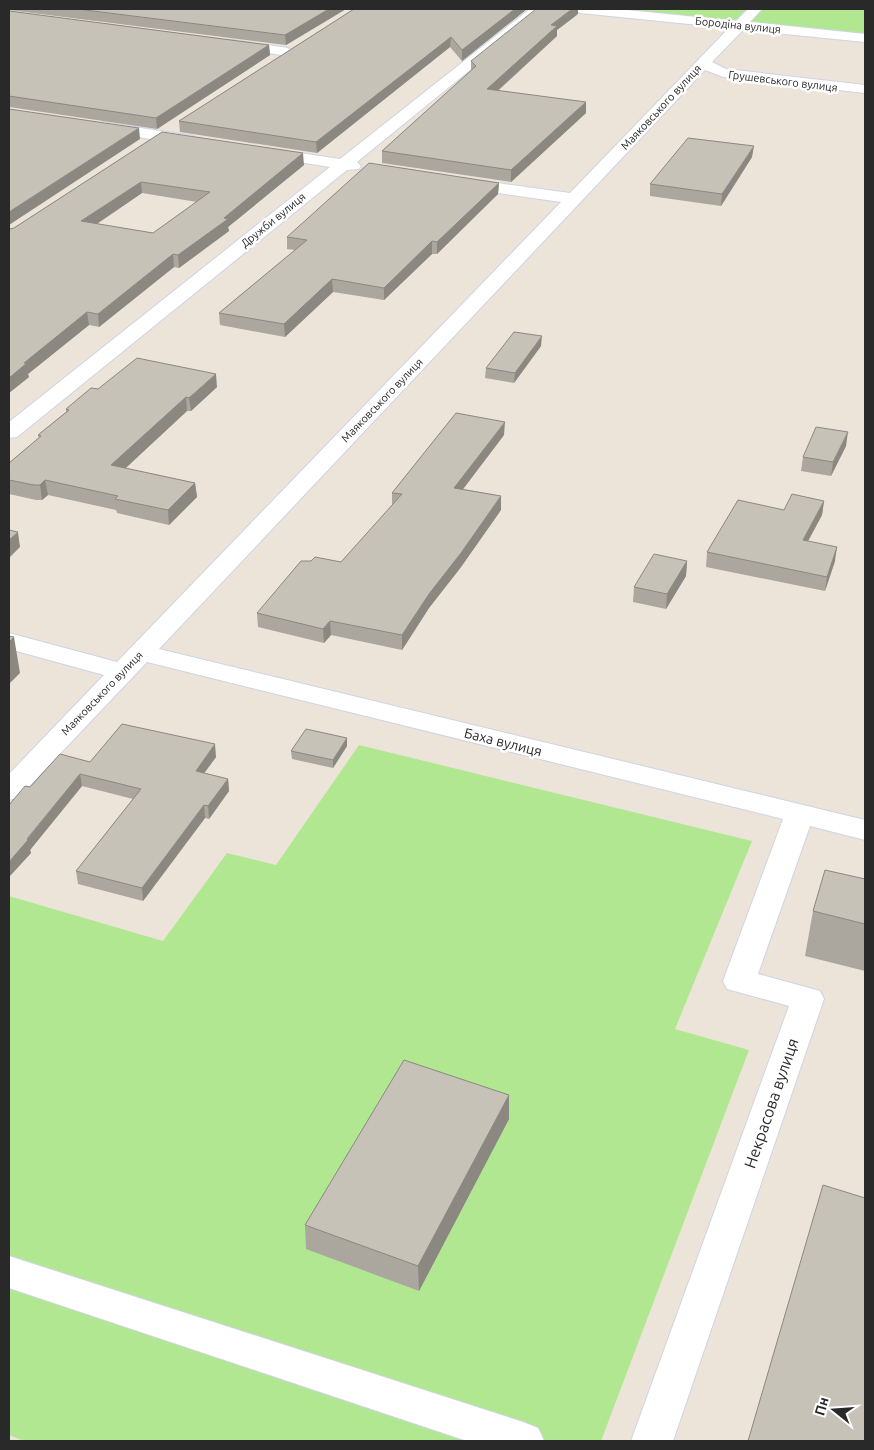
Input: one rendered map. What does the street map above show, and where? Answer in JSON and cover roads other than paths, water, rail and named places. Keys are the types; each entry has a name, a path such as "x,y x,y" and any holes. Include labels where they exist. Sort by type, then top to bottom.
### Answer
{"street":[{"name":"Дружби вулиця","path":"9,432 538,9"},
{"name":"Бородіна вулиця","path":"580,9 865,38"},
{"name":"Маяковського вулиця","path":"9,791 755,9"},
{"path":"264,67 303,42"},
{"path":"223,43 288,52"},
{"name":"Грушевського вулиця","path":"703,63 723,73 865,89"},
{"path":"142,147 183,120"},
{"path":"84,125 207,144"},
{"path":"256,151 372,169"},
{"path":"450,181 574,200"},
{"name":"Баха вулиця","path":"9,641 132,662 865,830"},
{"name":"Некрасова вулиця","path":"652,1441 808,999 739,981 800,814"},
{"path":"9,1272 523,1441"}]}
